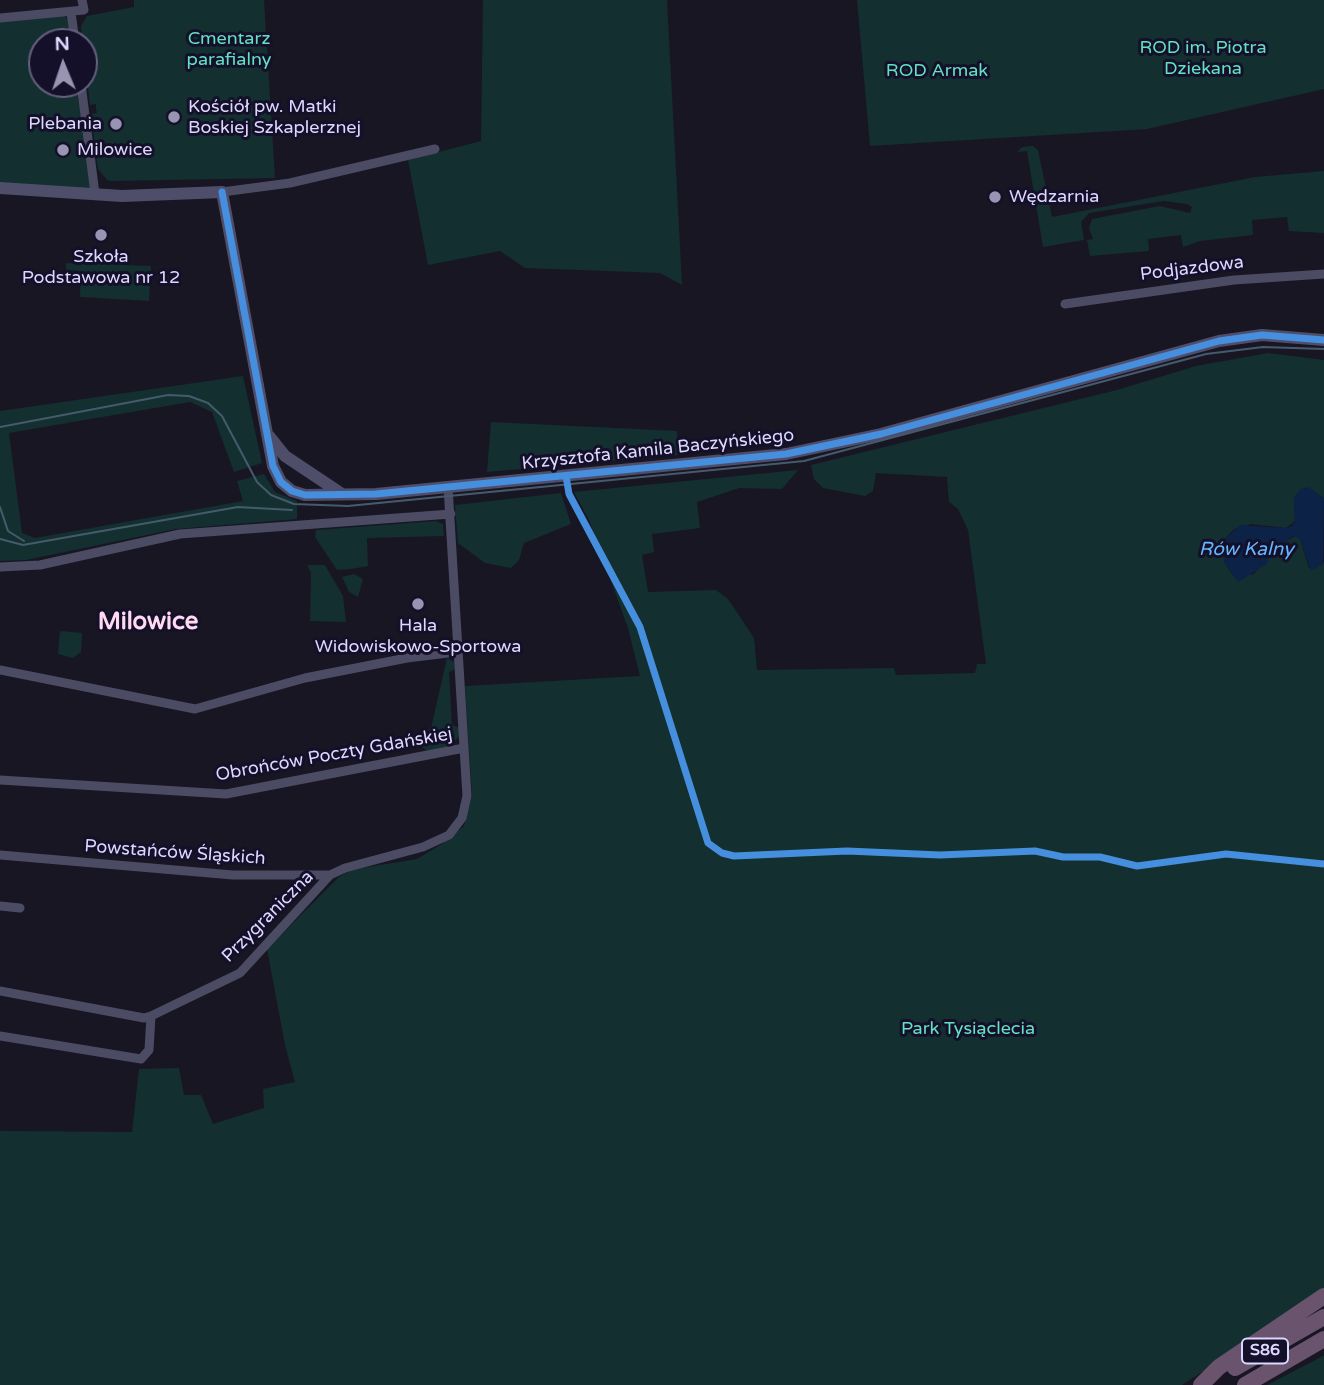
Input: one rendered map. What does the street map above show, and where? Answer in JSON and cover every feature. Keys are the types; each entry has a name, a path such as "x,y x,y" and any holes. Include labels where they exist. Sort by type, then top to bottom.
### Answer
{"highway":[{"path":"1203,1385 1219,1367 1324,1296"},
{"name":"S86","path":"1203,1385 1324,1317"},
{"name":"S86","path":"1245,1385 1320,1342"}],"street":[{"path":"0,18 84,10 82,0"},
{"path":"71,12 73,28"},
{"path":"83,98 95,194"},
{"path":"0,188 95,194 222,192 290,183 435,149"},
{"name":"Krzysztofa Kamila Baczyńskiego","path":"222,192 273,466 281,482 292,491 305,495 345,495 448,487 786,454 881,434 1219,341 1262,335 1324,340"},
{"name":"Podjazdowa","path":"1065,304 1234,279 1324,274"},
{"name":"Krzysztofa Kamila Baczyńskiego","path":"267,432 285,456 327,487 345,495"},
{"name":"Powstańców Śląskich","path":"0,855 233,875 330,875 345,867 423,847 449,835 465,808 464,748 456,652 448,487"},
{"path":"0,568 40,565 180,534 451,514"},
{"path":"0,670 195,709 305,678 407,658 456,652"},
{"name":"Obrońców Poczty Gdańskiej","path":"0,779 226,794 464,748"},
{"name":"Przygraniczna","path":"151,1016 240,973 330,875"},
{"path":"0,906 20,908"},
{"path":"0,991 144,1018 151,1016 149,1050 141,1059 0,1036"}],"green space":[{"name":"Cmentarz parafialny","path":"134,0 264,0 275,178 107,180 98,169 91,114 97,113 96,104 90,105 89,98 98,98 98,28 81,26 87,16 134,7"},
{"path":"483,0 667,0 682,285 660,273 525,268 500,251 428,265 408,160 481,141"},
{"name":"ROD Armak","path":"857,0 1324,0 1324,89 1147,129 870,146"},
{"path":"64,16 68,19 69,28 28,28 28,98 78,98 91,184 89,190 0,184 0,20"},
{"path":"1033,146 1038,150 1052,217 1255,177 1324,171 1324,233 1289,231 1287,217 1252,220 1253,235 1200,241 1183,247 1181,235 1148,239 1149,251 1090,256 1087,240 1093,239 1089,228 1092,219 1160,206 1190,213 1192,207 1164,201 1089,213 1081,222 1084,240 1043,247 1027,151 1017,152 1022,147"},
{"path":"66,263 151,266 149,301 80,297 81,271 66,270"},
{"name":"Park Tysiąclecia","path":"1268,353 1324,360 1324,498 1310,489 1301,489 1294,498 1295,521 1286,528 1251,524 1234,529 1223,541 1224,562 1234,577 1254,574 1280,545 1295,536 1300,539 1309,568 1323,564 1324,561 1324,1293 1182,1385 0,1385 0,1131 132,1132 139,1069 179,1068 184,1095 201,1095 213,1124 264,1108 263,1089 295,1082 285,1045 267,949 339,877 350,870 417,859 464,826 472,796 465,686 640,676 628,628 589,520 574,492 798,470 782,489 739,488 697,502 700,528 652,534 654,552 642,555 648,592 716,590 728,599 754,638 757,670 894,668 896,675 975,673 977,664 986,664 968,530 958,509 949,502 947,477 876,473 873,491 865,496 823,488 814,479 811,465 1117,390 1196,366"},
{"path":"243,376 262,463 234,472 212,412 190,402 9,433 22,533 35,538 243,501 237,481 264,474 275,492 297,501 297,519 176,529 26,560 0,561 0,411"},
{"path":"491,422 677,431 678,455 487,472"},
{"path":"561,493 571,524 524,543 519,560 511,568 485,563 458,543 455,505"},
{"path":"436,521 443,524 444,536 367,538 368,566 351,569 337,570 315,537 316,530"},
{"path":"307,565 325,565 343,596 346,622 310,621 311,573"},
{"path":"354,574 363,579 358,597 349,592 342,577"},
{"path":"60,631 82,633 81,652 73,658 58,654"},
{"path":"447,658 454,662 455,669 449,672 452,725 461,728 459,737 448,747 428,751 420,742 422,733 431,728"},
{"path":"1323,1356 1324,1385 1267,1385"}],"water":[{"name":"Rów Kalny","path":"1308,487 1324,498 1323,564 1311,571 1300,539 1293,536 1271,553 1267,564 1238,582 1224,562 1223,541 1240,525 1286,528 1292,526 1295,521 1294,498 1301,489"}],"tram line":[{"path":"0,427 168,395 189,396 208,403 222,416 257,482 271,495 294,504 348,506 804,461 1206,354 1263,347 1324,349"},
{"path":"0,507 8,531 24,541"},
{"path":"0,539 23,545 238,507 292,510"}],"cycle path":[{"path":"222,192 273,466 281,482 292,491 305,495 376,494 786,454 881,434 1219,341 1262,335 1324,340"},
{"path":"566,476 569,494 640,627 708,843 722,853 734,856 847,851 940,855 1035,851 1063,857 1100,857 1137,866 1226,854 1324,864"}],"place":[{"name":"Kościół pw. Matki Boskiej Szkaplerznej","path":"174,117"},
{"name":"Plebania","path":"116,124"},
{"name":"Milowice","path":"63,150"},
{"name":"Wędzarnia","path":"995,197"},
{"name":"Szkoła Podstawowa nr 12","path":"101,235"},
{"name":"Hala Widowiskowo-Sportowa","path":"418,604"}],"district":[{"name":"Milowice","path":"148,623"}],"park label":[{"name":"ROD im. Piotra Dziekana","path":"1203,58"}]}
